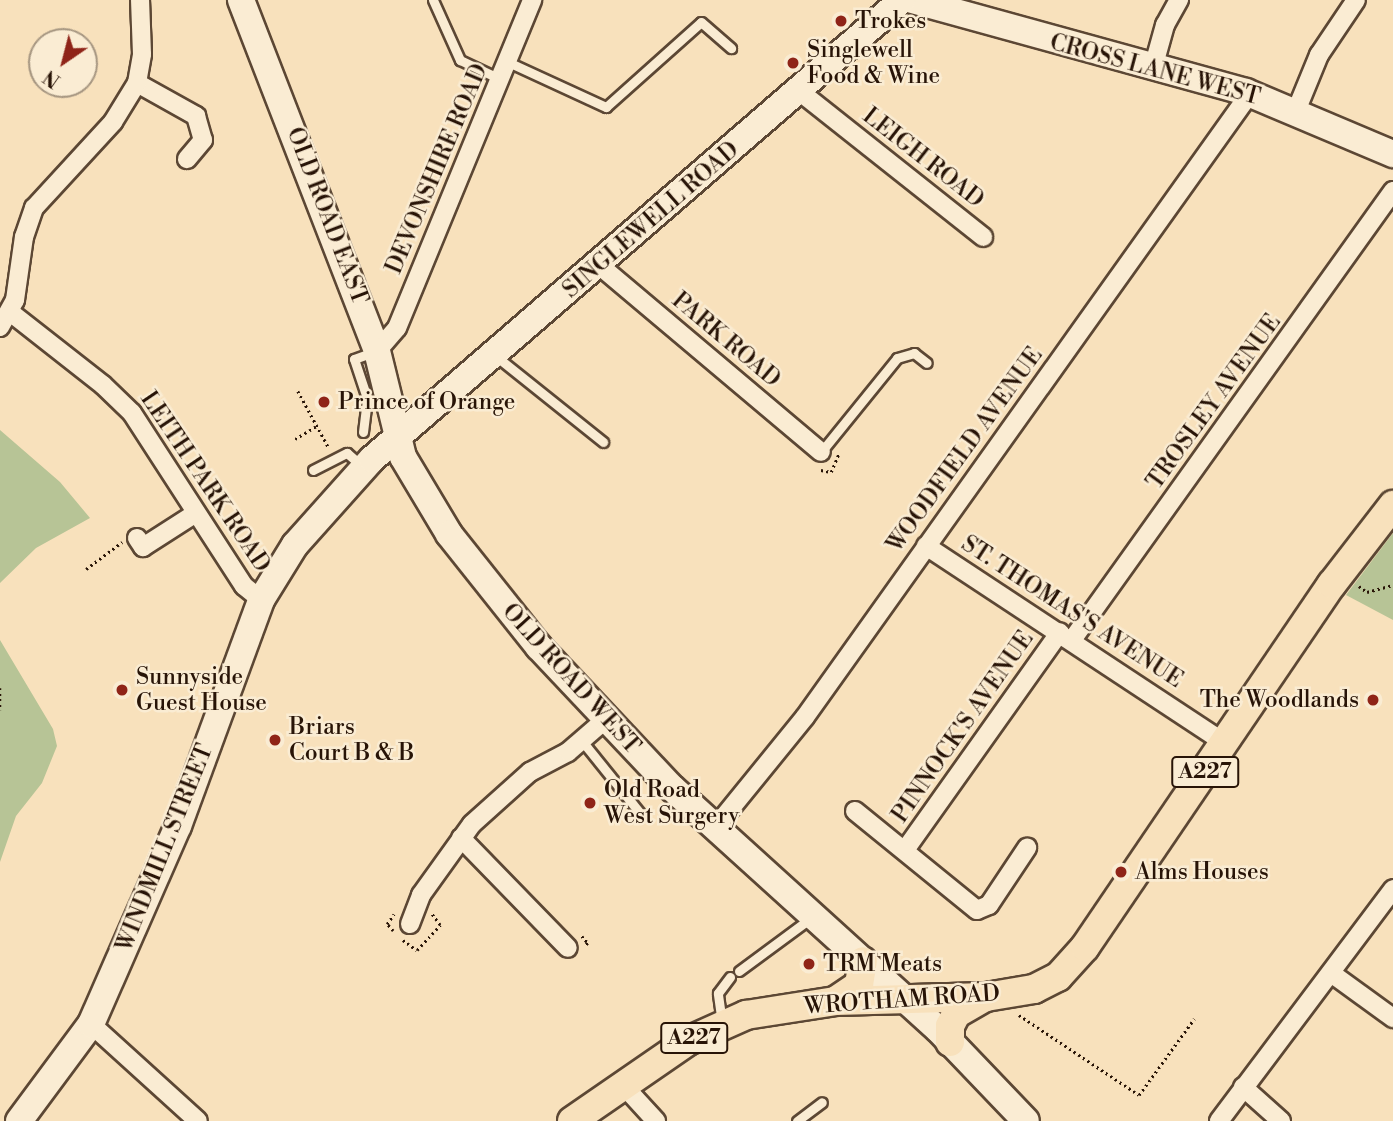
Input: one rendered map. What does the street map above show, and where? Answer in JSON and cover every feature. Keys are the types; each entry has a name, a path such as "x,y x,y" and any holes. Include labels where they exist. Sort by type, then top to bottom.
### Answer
{"main road":[{"name":"WROTHAM ROAD","path":"572,1121 688,1041 722,1023 769,1010 835,1002 986,997 1042,986 1073,963 1346,564 1393,505"},
{"path":"835,1002 859,985 863,961"},
{"name":"A227","path":"950,1042 950,1026 956,1014 986,997"}],"street":[{"path":"6,309 34,208 113,122 137,83 142,54 140,0"},
{"name":"OLD ROAD EAST","path":"241,0 377,351 398,438"},
{"name":"DEVONSHIRE ROAD","path":"377,351 397,328 532,0"},
{"name":"SINGLEWELL ROAD","path":"398,438 496,356 902,0"},
{"name":"CROSS LANE WEST","path":"912,0 1246,92 1393,154"},
{"path":"1153,68 1165,25 1179,0"},
{"path":"1296,111 1320,55 1356,0"},
{"path":"137,83 196,116 203,140 187,159"},
{"name":"LEIGH ROAD","path":"800,91 983,237"},
{"name":"WOODFIELD AVENUE","path":"714,829 804,717 1243,103 1246,92"},
{"name":"TROSLEY AVENUE","path":"1066,636 1393,191"},
{"name":"PARK ROAD","path":"599,265 823,454"},
{"name":"LEITH PARK ROAD","path":"6,309 120,400 244,586 261,600"},
{"name":"WINDMILL STREET","path":"19,1121 91,1024 178,825 261,600 295,545 365,469 398,438"},
{"name":"OLD ROAD WEST","path":"398,438 411,477 479,575 605,720 714,829 905,999 1026,1121"},
{"path":"139,546 196,513"},
{"name":"ST. THOMAS'S AVENUE","path":"926,546 1225,743"},
{"name":"PINNOCK'S AVENUE","path":"905,850 1066,636"},
{"path":"410,924 421,895 461,838 525,776 582,741 605,720"},
{"path":"859,821 905,850 977,910 989,905 1027,848"},
{"path":"461,838 573,945"},
{"path":"1219,1121 1393,889"},
{"path":"1331,973 1393,1018"},
{"path":"91,1024 198,1121"},
{"path":"623,1085 656,1121"},
{"path":"1243,1087 1281,1121"}],"lane":[{"path":"433,0 460,60 501,80"},
{"path":"508,62 606,107 701,22 731,48"},
{"path":"363,432 367,398 354,359 377,351"},
{"path":"823,454 897,359 914,353 927,363"},
{"path":"496,356 523,373 578,427 603,442"},
{"path":"313,470 347,453 365,469"},
{"path":"582,741 639,812"},
{"path":"739,971 803,928 812,916"},
{"path":"722,1023 718,993 730,977"},
{"path":"797,1121 822,1102"}],"path":[{"path":"298,391 335,459"},
{"path":"295,439 317,426"},
{"path":"823,454 839,454 837,464 829,473 823,454"},
{"path":"86,569 139,546"},
{"path":"1367,577 1358,588 1367,592 1393,585"},
{"path":"0,688 0,710"},
{"path":"402,904 387,925 414,950 440,925 430,911"},
{"path":"986,997 1139,1095 1194,1019"}],"green space":[{"path":"0,430 60,482 90,518 36,548 0,583"},
{"path":"1393,533 1393,620 1346,595"},
{"path":"0,640 53,729 57,746 42,783 16,816 0,862"}],"place":[{"name":"Trokes","path":"841,21"},
{"name":"Singlewell Food & Wine","path":"793,63"},
{"name":"Prince of Orange","path":"324,402"},
{"name":"Sunnyside Guest House","path":"122,690"},
{"name":"The Woodlands","path":"1373,700"},
{"name":"Briars Court B & B","path":"275,740"},
{"name":"Old Road West Surgery","path":"590,803"},
{"name":"Alms Houses","path":"1121,872"},
{"name":"TRM Meats","path":"809,964"}]}
